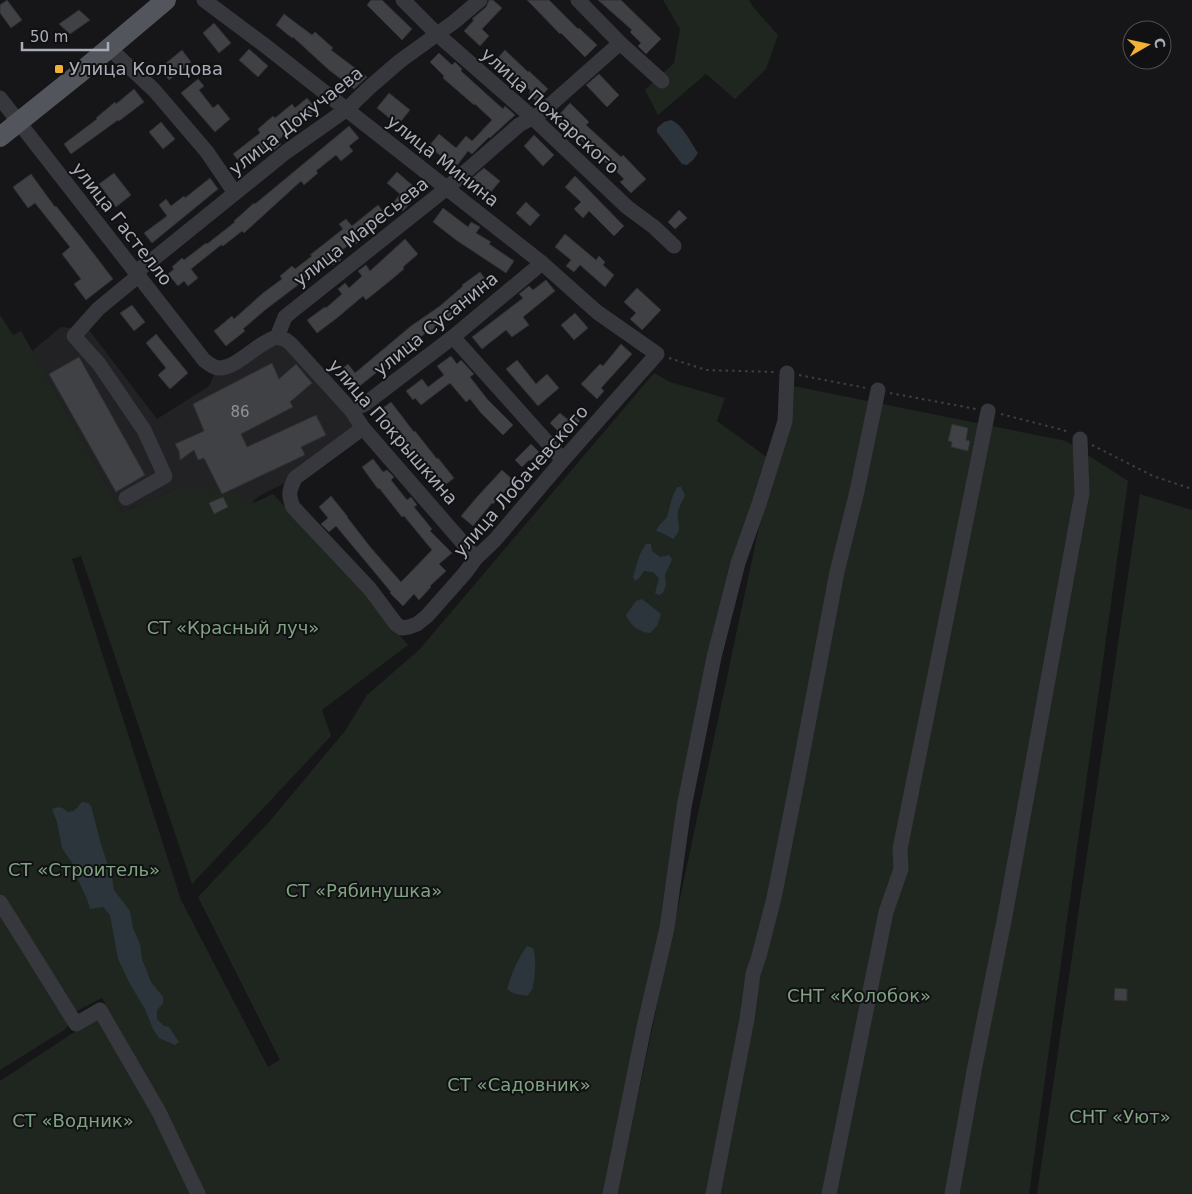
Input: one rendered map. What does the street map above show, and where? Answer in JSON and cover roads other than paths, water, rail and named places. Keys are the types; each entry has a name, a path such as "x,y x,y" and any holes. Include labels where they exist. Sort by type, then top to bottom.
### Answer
{"main road":[{"path":"0,137 166,0"}],"street":[{"name":"улица Минина","path":"204,0 264,44 542,263 597,312 657,354"},
{"name":"улица Пожарского","path":"403,0 437,34 533,118 627,207 654,227 674,246"},
{"name":"улица Докучаева","path":"126,498 166,476 144,430 99,364 74,336 98,310 151,261 286,152 347,109 400,61 454,22 480,0"},
{"path":"578,0 620,43 662,81"},
{"name":"улица Маресьева","path":"277,337 285,317 447,188 519,126 541,113 620,43"},
{"path":"109,48 154,90 207,152 236,193"},
{"name":"улица Гастелло","path":"0,98 204,360 217,368 226,367 234,364 267,341 277,337"},
{"name":"улица Сусанина","path":"351,410 365,404 453,337 542,263"},
{"name":"улица Покрышкина","path":"277,337 291,344 351,410 363,428 476,558"},
{"path":"453,337 563,460"},
{"name":"улица Лобачевского","path":"363,428 295,478 290,488 289,496 293,507 370,589 396,624 402,628 410,627 427,616 657,354"},
{"path":"610,1194 644,1027 667,928 684,807 714,657 738,563 759,504 784,421 787,373"},
{"path":"713,1194 747,1019 753,974 776,888 837,572 857,491 878,390"},
{"path":"829,1194 886,912 902,868 900,849 988,412"},
{"path":"952,1194 1082,493 1080,439"},
{"path":"0,902 76,1024 100,1010 159,1112 198,1194"}],"place":[{"name":"Улица Кольцова","path":"59,69"}],"park label":[{"name":"СТ «Красный луч»","path":"233,628"},
{"name":"СТ «Строитель»","path":"84,870"},
{"name":"СТ «Рябинушка»","path":"364,891"},
{"name":"СНТ «Колобок»","path":"859,996"},
{"name":"СТ «Садовник»","path":"519,1085"},
{"name":"СНТ «Уют»","path":"1120,1117"},
{"name":"СТ «Водник»","path":"73,1121"}]}
